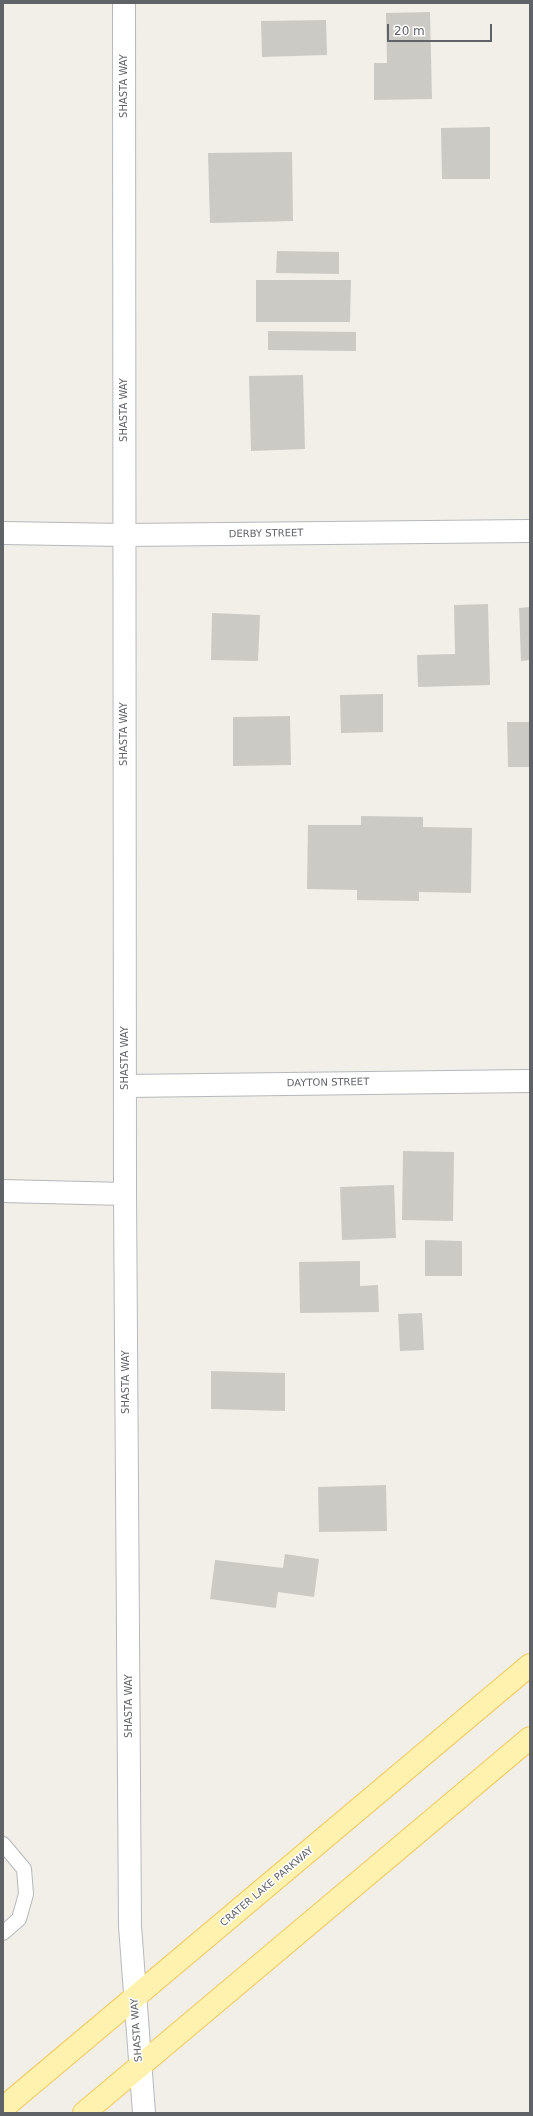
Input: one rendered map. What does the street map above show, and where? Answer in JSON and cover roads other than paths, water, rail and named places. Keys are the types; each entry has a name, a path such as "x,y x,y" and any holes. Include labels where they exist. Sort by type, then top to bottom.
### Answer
{"main road":[{"name":"SHASTA WAY","path":"124,3 125,1194 130,1926 144,2113"},
{"name":"DERBY STREET","path":"3,533 124,535 530,532"},
{"name":"DAYTON STREET","path":"125,1086 530,1080"},
{"path":"3,1191 125,1194"},
{"name":"CRATER LAKE PARKWAY","path":"3,2108 530,1665"},
{"path":"84,2113 530,1738"}],"lane":[{"path":"3,1844 24,1869 26,1894 20,1919 3,1933"}]}
